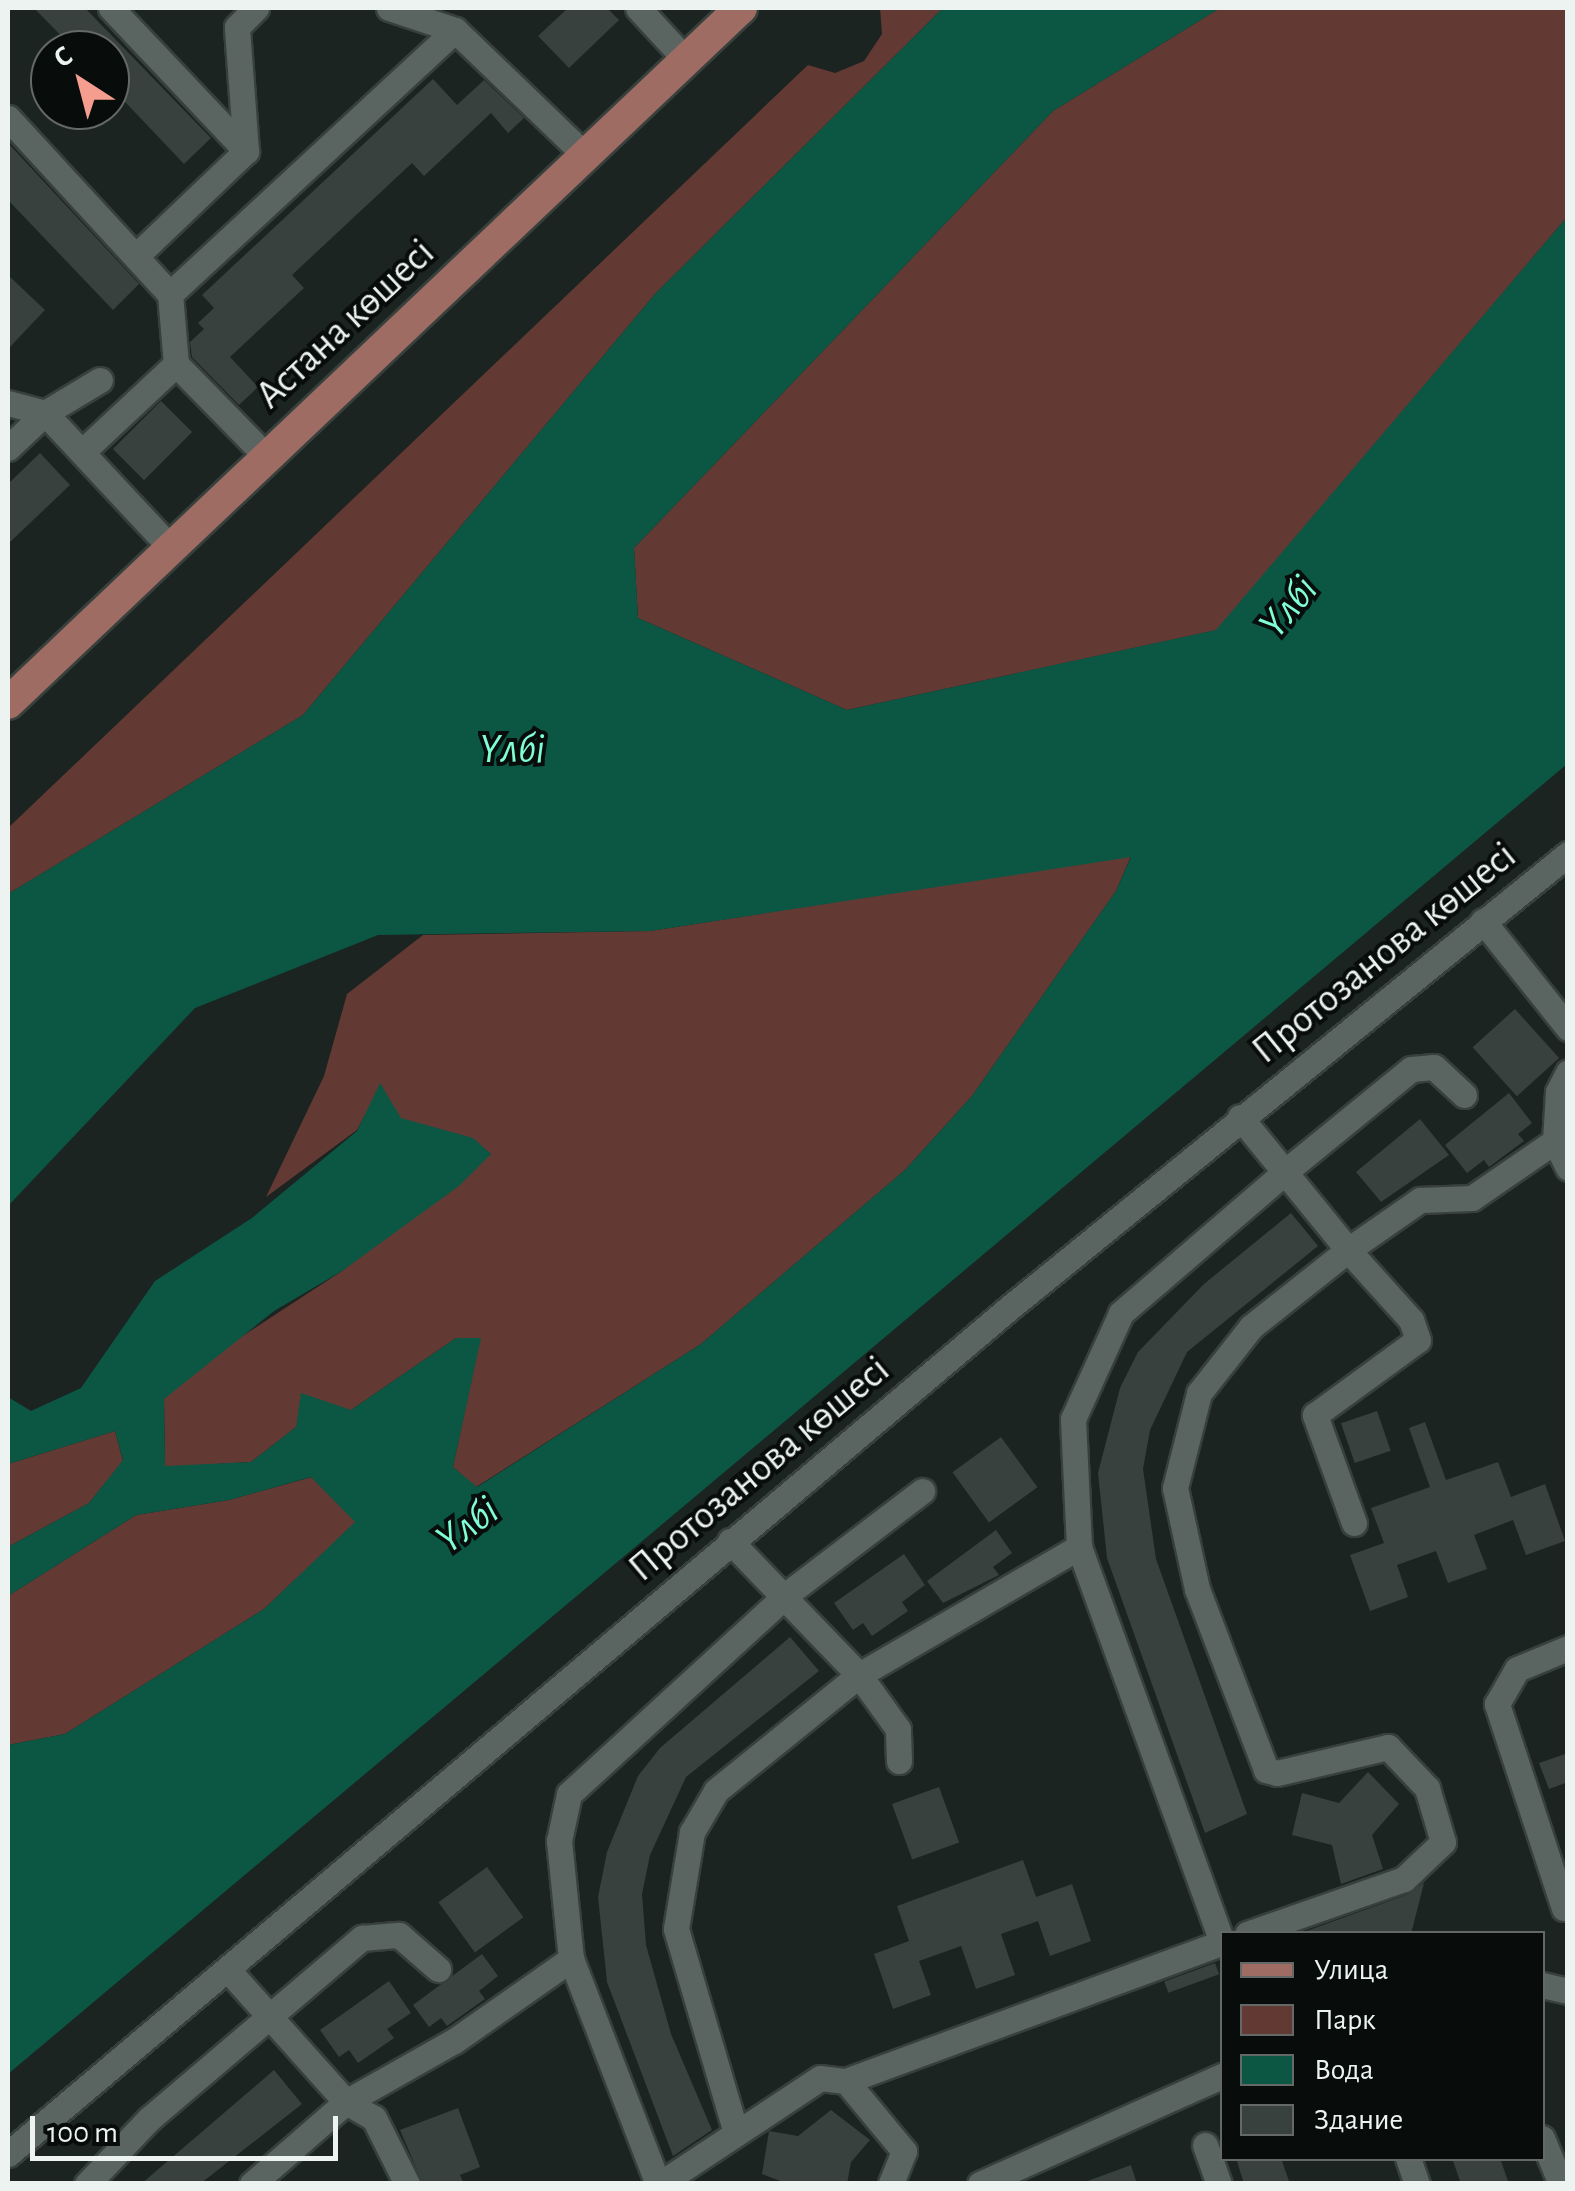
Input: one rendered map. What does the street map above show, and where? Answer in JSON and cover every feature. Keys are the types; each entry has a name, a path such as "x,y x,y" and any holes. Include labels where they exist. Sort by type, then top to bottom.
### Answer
{"main road":[{"name":"Астана көшесі","path":"8,702 741,8"}],"street":[{"path":"112,8 246,150"},
{"path":"246,150 236,26 256,8"},
{"path":"389,8 455,30 585,156"},
{"path":"638,8 686,60"},
{"path":"170,294 455,30"},
{"path":"8,118 170,294 176,364 267,456"},
{"path":"138,255 246,150"},
{"path":"82,452 176,364"},
{"path":"8,448 45,413 100,380"},
{"path":"8,403 45,413 171,548"},
{"name":"Протозанова көшесі","path":"8,2154 730,1541 1240,1117 1568,854"},
{"path":"1483,921 1568,1028"},
{"path":"1220,1936 1079,1547 1073,1418 1122,1314 1286,1171 1411,1069 1434,1067 1464,1095"},
{"path":"1568,1072 1558,1092 1568,1168"},
{"path":"1240,1117 1410,1320 1418,1340 1315,1415 1354,1524"},
{"path":"1256,1931 1404,1879 1443,1842 1426,1788 1388,1747 1266,1770 1197,1589 1175,1488 1198,1393 1251,1327 1348,1250 1420,1200 1472,1198 1561,1126"},
{"path":"922,1491 786,1594 569,1794 560,1841 571,1959 659,2184 800,2086 820,2078 846,2081 1220,1943"},
{"path":"730,1541 786,1594 859,1675 898,1729 900,1761"},
{"path":"736,2133 676,1929 692,1832 716,1791 859,1675 1079,1547"},
{"path":"1564,1908 1498,1704 1516,1669 1568,1648"},
{"path":"88,2184 149,2119 362,1938 399,1935 438,1968"},
{"path":"252,2184 346,2102 454,2041 571,1959"},
{"path":"228,1970 346,2102 385,2132 407,2184"},
{"path":"980,2184 1220,2077"},
{"path":"846,2081 904,2152 891,2184"},
{"path":"1204,2145 1219,2184"},
{"path":"1545,2146 1560,2184"}],"green space":[{"path":"880,8 943,8 655,294 303,715 8,894 8,828 808,65 835,73 864,61 882,34"},
{"path":"1220,8 1567,8 1567,217 1217,630 847,710 638,618 634,548 1053,111"},
{"path":"1131,856 1116,891 972,1096 905,1170 701,1344 476,1487 453,1467 480,1339 456,1338 351,1410 296,1427 251,1462 165,1467 164,1399 206,1360 342,1271 491,1154 472,1138 400,1119 381,1085 357,1130 266,1197 324,1076 347,994 423,935 650,931"},
{"path":"115,1431 123,1461 89,1503 8,1547 8,1464"},
{"path":"312,1477 356,1522 264,1609 65,1734 8,1745 8,1596 136,1515 229,1500"}],"water":[{"name":"Үлбі","path":"943,8 1220,8 1053,111 634,548 638,618 847,710 1216,630 1567,217 1567,764 8,2074 8,1745 65,1734 264,1609 355,1522 311,1477 229,1500 136,1515 8,1596 8,1547 89,1503 123,1460 115,1431 8,1464 8,1397 31,1411 81,1388 155,1281 252,1218 357,1131 380,1083 401,1118 473,1138 491,1154 459,1186 342,1271 274,1311 164,1399 165,1466 251,1462 296,1427 301,1393 351,1410 456,1338 481,1338 453,1467 477,1487 701,1344 905,1170 972,1096 1116,891 1131,857 650,931 378,935 195,1008 8,1206 8,894 303,715 655,294"}],"building":[{"path":"34,8 85,8 106,30 55,30"},
{"path":"568,8 607,8 619,20 569,68 538,36"},
{"path":"130,54 211,138 184,164 130,107"},
{"path":"433,79 457,105 484,80 524,118 508,133 491,113 424,176 412,163 292,275 304,288 230,357 258,387 239,405 192,357 190,342 204,329 198,323 214,308 202,295"},
{"path":"8,143 139,284 113,310 8,200"},
{"path":"8,275 45,310 8,349"},
{"path":"161,401 192,432 144,480 113,449"},
{"path":"40,453 70,485 8,544 8,484"},
{"path":"1515,1009 1559,1058 1517,1096 1473,1047"},
{"path":"1509,1093 1532,1123 1518,1134 1524,1141 1489,1167 1484,1160 1467,1173 1445,1145"},
{"path":"1420,1119 1449,1155 1381,1202 1356,1172"},
{"path":"1291,1213 1318,1246 1187,1352 1150,1430 1143,1469 1156,1559 1247,1814 1205,1833 1107,1558 1098,1473 1120,1388 1138,1352 1204,1284"},
{"path":"1377,1411 1391,1451 1355,1463 1341,1423"},
{"path":"1425,1422 1446,1480 1498,1462 1511,1497 1545,1484 1565,1541 1526,1555 1513,1520 1474,1535 1487,1569 1448,1583 1436,1551 1397,1565 1408,1597 1370,1611 1350,1555 1384,1543 1371,1508 1430,1487 1409,1428"},
{"path":"1001,1437 1037,1487 989,1522 952,1472"},
{"path":"996,1530 1012,1553 993,1567 999,1575 943,1603 927,1581"},
{"path":"904,1554 925,1585 902,1602 908,1611 872,1636 863,1623 853,1630 834,1603"},
{"path":"790,1637 819,1671 686,1777 650,1855 642,1894 646,1945 671,2034 712,2130 673,2156 607,1982 598,1897 607,1852 638,1776 660,1748"},
{"path":"1568,1753 1568,1782 1549,1789 1539,1763"},
{"path":"1368,1772 1399,1804 1372,1835 1383,1869 1341,1884 1332,1845 1292,1835 1302,1793 1339,1803"},
{"path":"939,1787 959,1842 912,1860 892,1804"},
{"path":"1023,1860 1036,1897 1072,1884 1091,1941 1050,1956 1038,1921 1001,1934 1015,1975 976,1989 961,1946 919,1961 931,1995 893,2009 874,1954 909,1941 897,1906"},
{"path":"487,1867 523,1917 475,1952 438,1902"},
{"path":"1424,1883 1412,1931 1306,1931 1409,1894"},
{"path":"482,1954 498,1976 479,1991 485,1999 447,2026 441,2018 429,2027 413,2005"},
{"path":"1215,1963 1219,1974 1168,1993 1164,1981"},
{"path":"389,1981 411,2013 387,2029 394,2038 358,2063 349,2050 339,2057 320,2030"},
{"path":"274,2070 302,2104 200,2184 141,2184"},
{"path":"458,2108 480,2167 460,2175 464,2184 423,2184 400,2130"},
{"path":"831,2110 870,2140 851,2162 847,2184 788,2184 762,2174 769,2131 798,2136"},
{"path":"1237,2161 1282,2161 1290,2184 1244,2184"},
{"path":"1453,2161 1501,2161 1509,2184 1461,2184"},
{"path":"1131,2165 1137,2184 1085,2184 1085,2182"}]}
